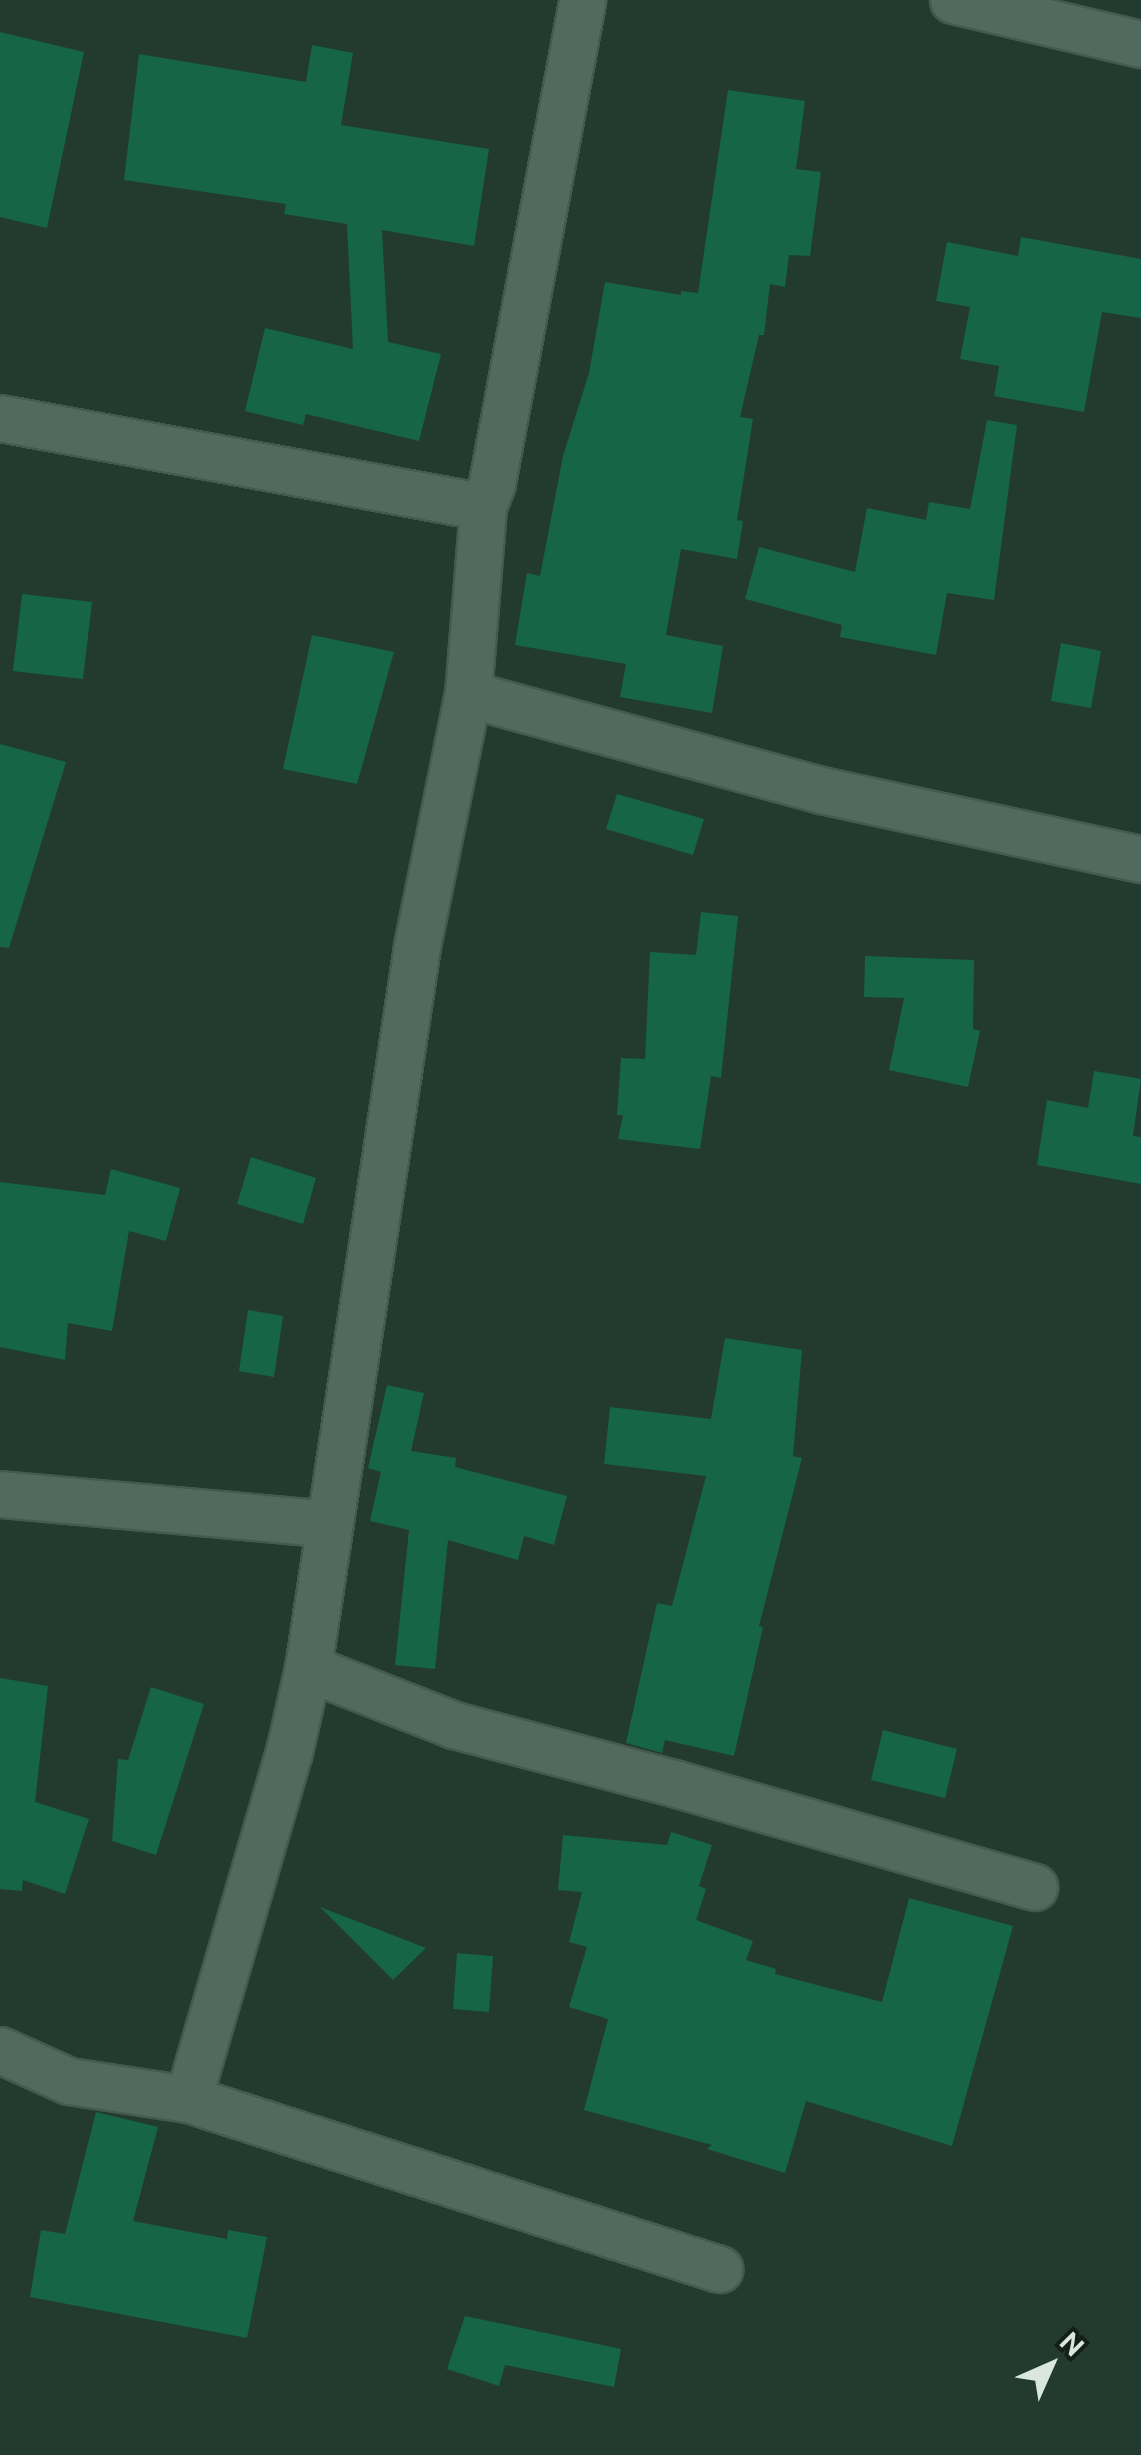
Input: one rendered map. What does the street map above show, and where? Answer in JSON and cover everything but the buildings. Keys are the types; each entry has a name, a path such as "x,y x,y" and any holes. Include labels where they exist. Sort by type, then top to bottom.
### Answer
{"street":[{"path":"188,2100 289,1752 308,1668 417,946 468,694 483,508 492,483 582,0"},
{"path":"953,0 1141,44"},
{"path":"0,418 483,508"},
{"path":"468,694 822,790 1141,858"},
{"path":"0,1494 328,1524"},
{"path":"308,1668 454,1726 674,1782 1034,1887"},
{"path":"0,2050 70,2080 188,2100 718,2269"}]}
